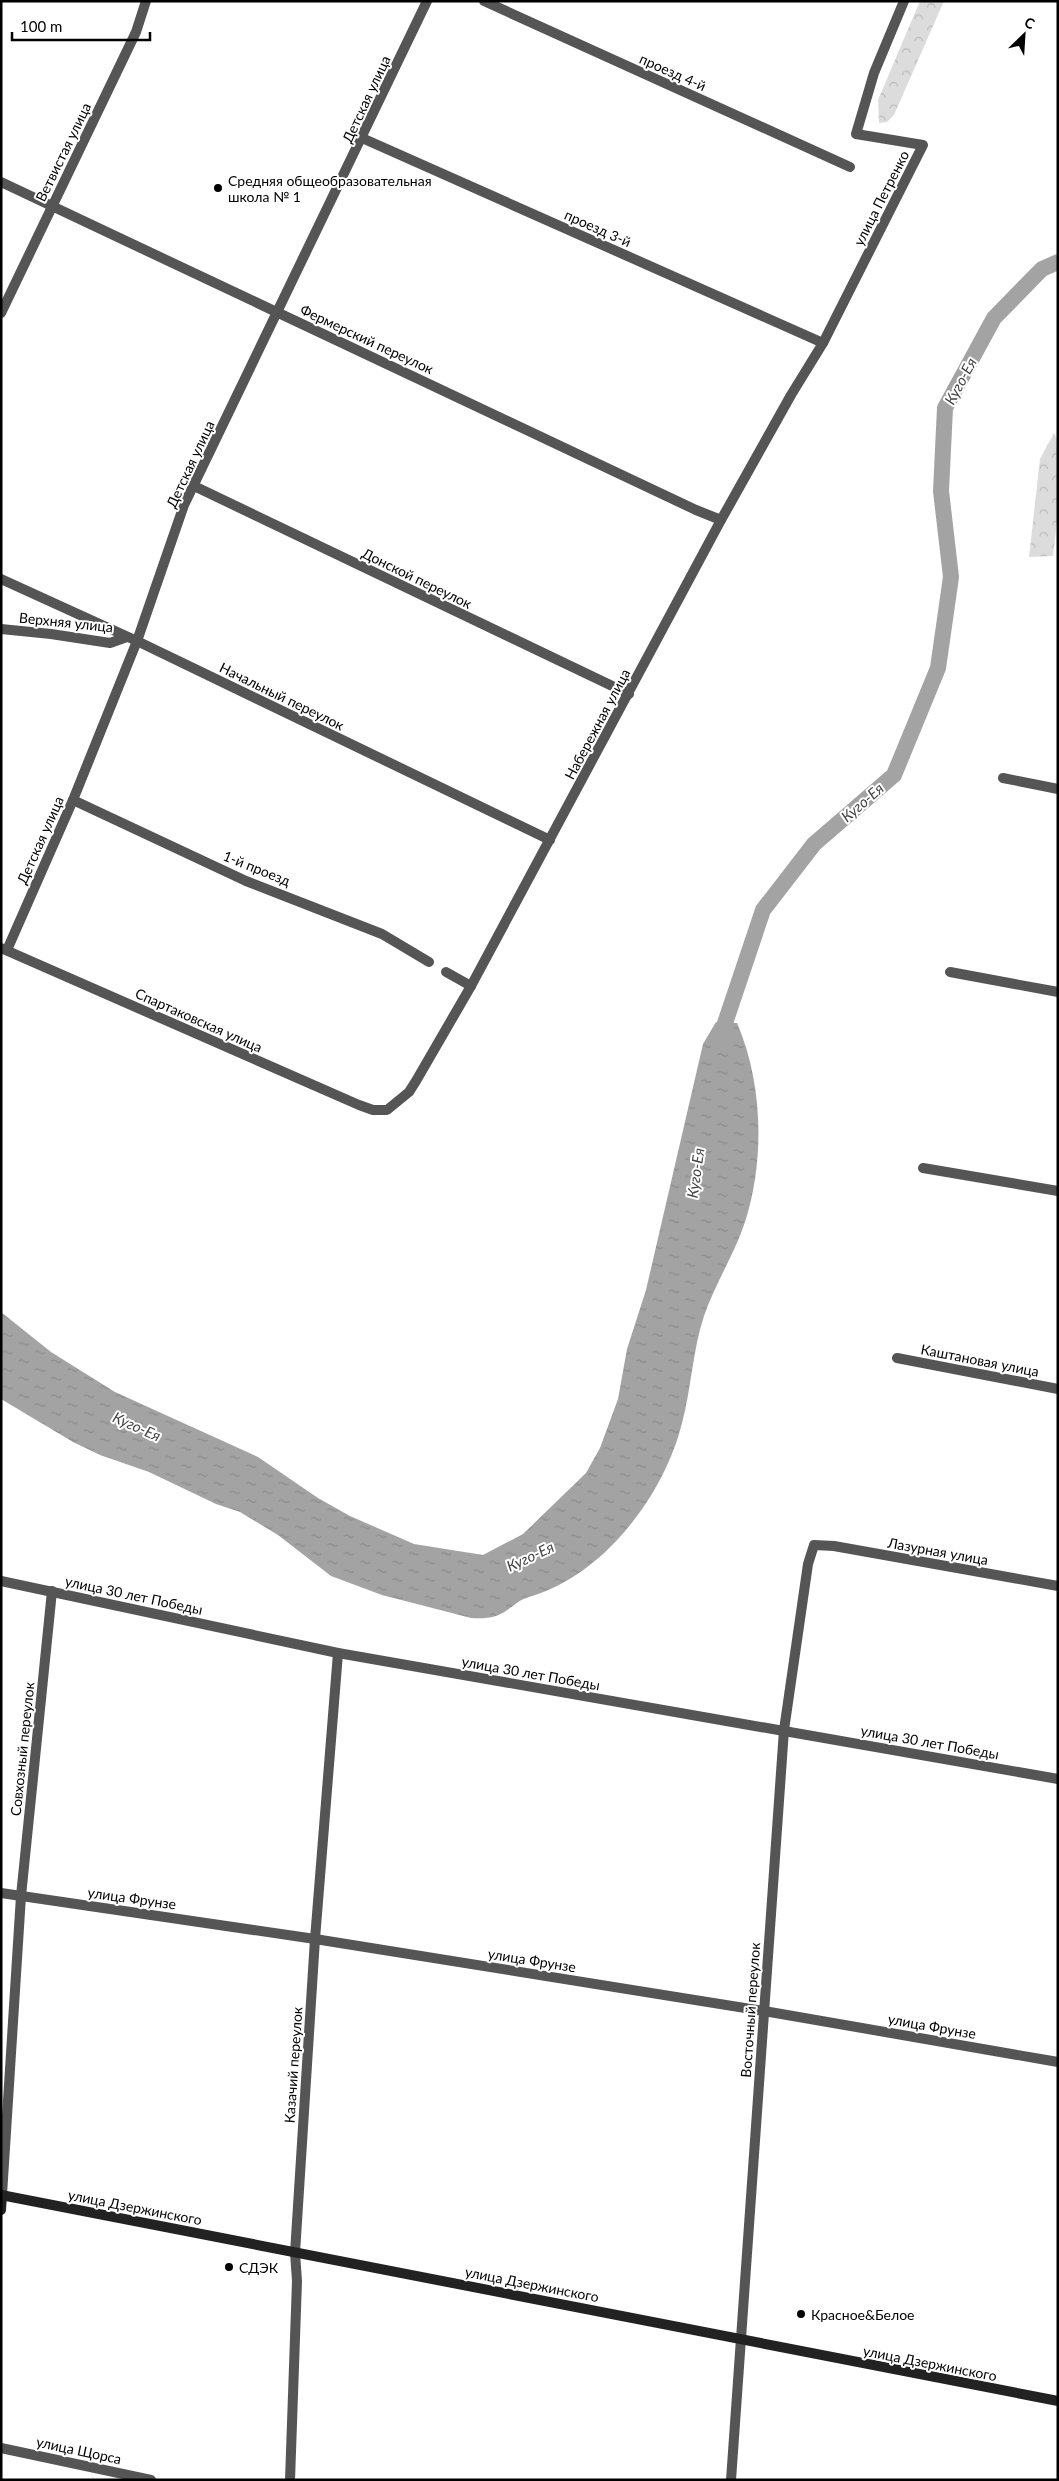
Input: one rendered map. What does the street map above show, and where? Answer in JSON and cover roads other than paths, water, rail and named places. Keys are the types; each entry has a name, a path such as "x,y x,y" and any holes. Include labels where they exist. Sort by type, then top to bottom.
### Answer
{"street":[{"name":"Ветвистая улица","path":"1,313 136,32 146,1"},
{"name":"Детская улица","path":"4,949 73,800 132,639 184,506 427,1"},
{"name":"проезд 4-й","path":"484,1 850,167"},
{"name":"улица Петренко","path":"823,343 923,145 856,134 874,73 904,1"},
{"name":"проезд 3-й","path":"362,138 823,343"},
{"name":"Фермерский переулок","path":"1,182 696,510 722,520"},
{"name":"Набережная улица","path":"387,1110 412,1086 471,986 722,520 791,395 823,343"},
{"name":"Донской переулок","path":"194,486 629,694"},
{"name":"Начальный переулок","path":"1,579 132,639 550,840"},
{"name":"Верхняя улица","path":"1,629 110,643 132,639"},
{"path":"1003,778 1058,789"},
{"name":"1-й проезд","path":"73,800 246,881 382,934 429,962"},
{"name":"Спартаковская улица","path":"4,949 359,1105 372,1110 387,1110"},
{"path":"446,972 471,986"},
{"path":"950,972 1058,992"},
{"path":"923,1168 1058,1191"},
{"name":"Каштановая улица","path":"897,1358 1058,1389"},
{"name":"Лазурная улица","path":"814,1545 834,1546 1058,1586"},
{"name":"Восточный переулок","path":"732,2480 784,1730 808,1564 814,1545"},
{"name":"улица 30 лет Победы","path":"1,1581 52,1590 338,1654 1058,1779"},
{"name":"Совхозный переулок","path":"1,2210 21,1896 52,1590"},
{"name":"Казачий переулок","path":"290,2480 297,2281 295,2253 315,1939 338,1654"},
{"name":"улица Фрунзе","path":"1,1893 315,1939 764,2011 1058,2062"},
{"name":"улица Дзержинского","path":"2,2195 741,2338 932,2378 1058,2401"},
{"name":"улица Щорса","path":"1,2448 151,2480"}],"water":[{"path":"716,1022 737,1023 746,1046 756,1096 758,1148 756,1173 745,1222 700,1328 682,1423 673,1451 661,1478 645,1505 626,1530 605,1552 582,1571 556,1586 524,1599 501,1614 482,1618 471,1618 382,1595 331,1576 278,1535 240,1512 216,1504 149,1472 100,1455 73,1442 1,1399 1,1312 51,1352 115,1392 258,1457 318,1498 350,1516 414,1544 483,1555 523,1534 586,1473 600,1448 618,1399 627,1349 646,1290 703,1044"}],"waterway":[{"name":"Куго-Ея","path":"718,1044 763,910 814,844 894,775 938,668 951,577 941,491 945,408 994,318 1042,269 1058,262"}],"place":[{"name":"Средняя общеобразовательная школа № 1","path":"218,188"},
{"name":"СДЭК","path":"229,2267"},
{"name":"Красное&Белое","path":"801,2314"}]}
